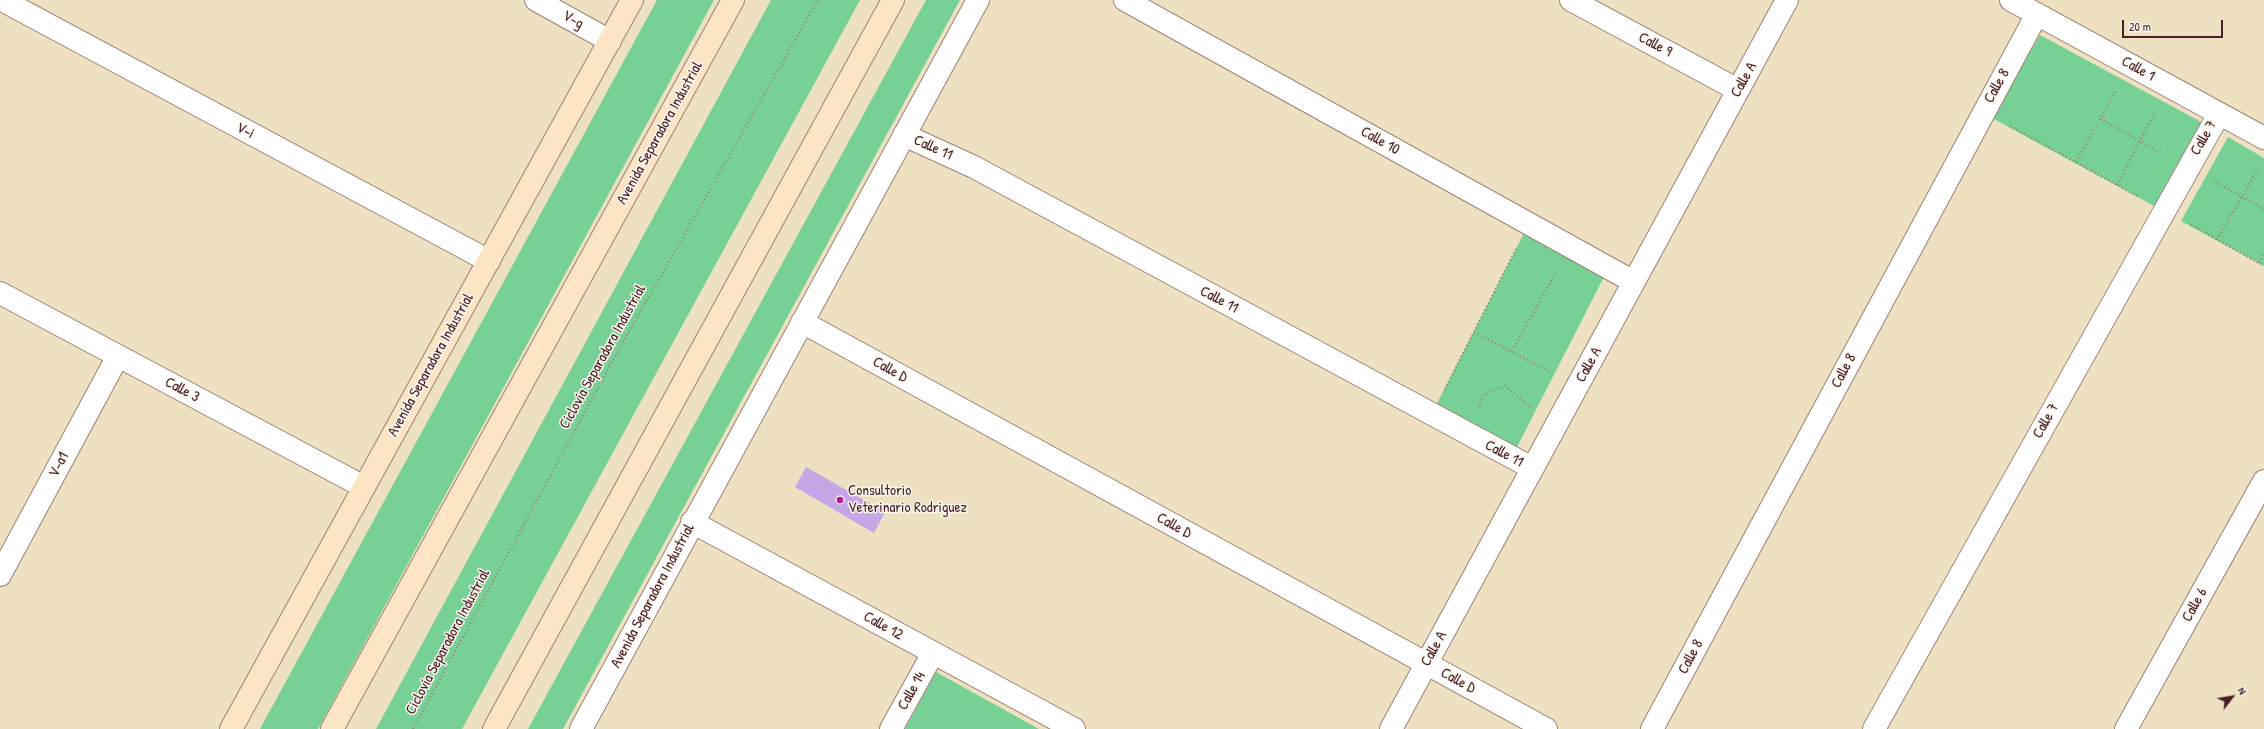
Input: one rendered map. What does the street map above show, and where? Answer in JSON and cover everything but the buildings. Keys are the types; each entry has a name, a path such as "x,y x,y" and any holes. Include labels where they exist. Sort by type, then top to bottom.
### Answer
{"main road":[{"name":"Avenida Separadora Industrial","path":"231,729 632,0"},
{"name":"Avenida Separadora Industrial","path":"332,729 733,0"},
{"path":"494,729 893,0"}],"street":[{"name":"V-i","path":"2,0 488,261"},
{"name":"V-g","path":"536,0 610,41"},
{"name":"Avenida Separadora Industrial","path":"581,729 692,522 978,0"},
{"name":"Calle 10","path":"1125,0 1525,220 1634,282"},
{"name":"Calle 9","path":"1571,0 1738,90"},
{"name":"Calle A","path":"1390,729 1787,0"},
{"name":"Calle 1","path":"2011,0 2264,138"},
{"name":"Calle 8","path":"1652,729 2037,14"},
{"name":"Calle 7","path":"1874,729 2163,210 2219,114"},
{"name":"Calle 11","path":"904,135 974,167 1532,468"},
{"name":"Calle 3","path":"0,293 364,487"},
{"name":"Calle D","path":"802,322 1546,729"},
{"name":"V-a1","path":"0,575 118,356"},
{"name":"Calle 6","path":"2126,729 2264,481"},
{"name":"Calle 12","path":"692,522 1074,729"},
{"name":"Calle 14","path":"891,729 933,653"}],"path":[{"name":"Ciclovía Separadora Industrial","path":"413,729 619,349 818,0"},
{"path":"2076,162 2119,87"},
{"path":"2117,185 2157,107"},
{"path":"1983,112 2264,266"},
{"path":"2100,119 2166,155"},
{"path":"2217,240 2260,165"},
{"path":"2213,180 2264,210"},
{"path":"1432,415 1526,232 1525,220"},
{"path":"2259,263 2264,253"},
{"path":"1512,352 1560,266"},
{"path":"1474,332 1553,374"},
{"path":"1550,380 1556,367"},
{"path":"1477,412 1484,394 1505,386 1533,411 1537,404"}],"green space":[{"path":"657,0 714,0 318,729 260,729"},
{"path":"771,0 860,0 462,729 376,729"},
{"path":"926,0 960,0 563,729 528,729"},
{"path":"2040,35 2203,123 2156,207 1992,118"},
{"path":"2228,137 2264,158 2264,266 2181,221"},
{"path":"1525,231 1606,273 1515,451 1434,409"},
{"path":"936,672 1039,729 905,729"}],"place":[{"name":"Consultorio Veterinario Rodriguez","path":"840,500"}]}
